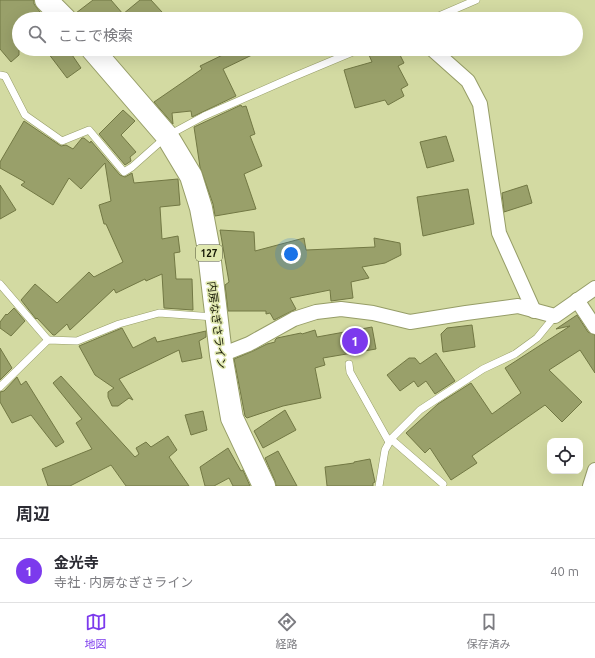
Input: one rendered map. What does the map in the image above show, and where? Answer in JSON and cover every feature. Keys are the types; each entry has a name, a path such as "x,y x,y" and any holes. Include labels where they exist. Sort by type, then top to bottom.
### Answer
{"highway":[{"path":"46,0 58,12"},
{"name":"内房なぎさライン","path":"98,56 167,136 191,176 201,208 208,246 221,355 232,418 264,486"}],"street":[{"path":"440,56 468,81 480,104 499,233 534,310"},
{"path":"221,355 249,344 294,319 316,312 340,309 373,313 410,322 518,306 555,316 595,288"},
{"path":"577,300 595,327"},
{"path":"590,486 595,470"}],"lane":[{"path":"448,12 476,0"},
{"path":"0,75 5,76 25,115 62,141 89,130 124,172 132,167 167,136 204,116 343,56"},
{"path":"0,284 48,340"},
{"path":"0,387 48,340 77,341 119,324 159,313 216,317"},
{"path":"379,486 385,450 390,440 420,410 483,369 515,354 537,338 555,316"},
{"path":"349,364 350,372 390,440 443,484"}],"building":[{"path":"0,0 34,0 34,4 40,12 12,12 12,56 18,56 11,62 0,49"},
{"path":"93,0 111,0 121,12 77,12"},
{"path":"140,0 151,0 162,12 125,12"},
{"path":"50,56 73,56 81,68 67,78"},
{"path":"221,56 250,56 223,69 236,96 192,117 191,111 172,113 173,124 154,102 202,69 200,66"},
{"path":"369,56 400,56 404,63 398,66 408,85 401,89 404,96 388,105 385,100 355,108 344,70 372,62"},
{"path":"241,105 242,107 246,106 255,134 250,136 262,166 244,174 256,209 215,216 213,204 200,167 194,127"},
{"path":"123,110 135,121 121,135 136,152 130,157 131,161 125,165 99,134"},
{"path":"24,121 61,146 66,145 73,149 82,138 90,143 91,141 120,175 125,177 132,173 134,183 178,179 180,205 160,207 162,239 178,236 180,252 174,253 176,279 192,279 193,310 164,308 162,274 146,281 145,279 116,293 114,289 70,330 67,324 55,335 53,335 37,318 36,319 21,300 35,284 57,303 89,272 94,277 123,262 106,224 104,224 99,205 111,201 105,163 81,189 69,178 53,205 21,185 25,182 0,168 0,162"},
{"path":"446,136 454,161 427,168 420,142"},
{"path":"0,185 16,210 0,219"},
{"path":"527,185 532,203 504,212 502,193"},
{"path":"468,189 474,224 423,236 417,197"},
{"path":"220,230 254,232 255,251 304,238 306,250 375,247 374,238 400,243 401,255 385,263 362,267 369,278 351,282 353,298 331,301 330,290 290,298 296,309 274,320 270,313 266,314 266,311 228,311 225,285 229,282"},
{"path":"14,308 25,321 11,336 0,328 0,322 6,314 7,315"},
{"path":"577,315 588,332 595,335 595,373 580,350 549,370 582,402 562,422 545,405 472,456 477,463 451,480 430,448 425,453 406,433 438,404 471,383 492,414 521,393 505,368 570,326 556,329"},
{"path":"472,325 475,347 443,352 441,334 447,328"},
{"path":"372,327 376,349 323,358 325,365 315,368 321,398 283,406 247,418 245,416 234,359 267,344 275,342 277,338 302,334 315,330 317,337"},
{"path":"122,328 133,348 155,337 157,342 206,331 206,337 199,341 202,358 182,362 179,350 119,379 133,400 129,398 118,406 112,406 108,397 108,392 114,388 95,375 79,346"},
{"path":"0,348 12,368 0,380"},
{"path":"436,353 455,381 435,394 426,381 418,387 414,381 400,391 387,375 409,358 415,358 420,364"},
{"path":"61,376 135,457 139,454 136,448 146,442 151,447 168,436 177,450 169,457 189,486 126,486 111,465 70,486 48,486 42,469 92,449 76,423 82,419 53,383"},
{"path":"17,377 21,385 26,381 64,442 56,447 31,415 12,423 0,402 0,392 4,391"},
{"path":"285,410 296,430 263,448 254,431"},
{"path":"203,411 207,430 191,435 185,415"},
{"path":"228,448 241,471 243,470 250,486 233,486 229,478 214,486 205,486 200,467"},
{"path":"278,451 297,486 276,486 265,458"},
{"path":"370,459 375,482 373,483 373,486 327,486 325,467"}],"place":[{"name":"金光寺","path":"355,341"}]}
